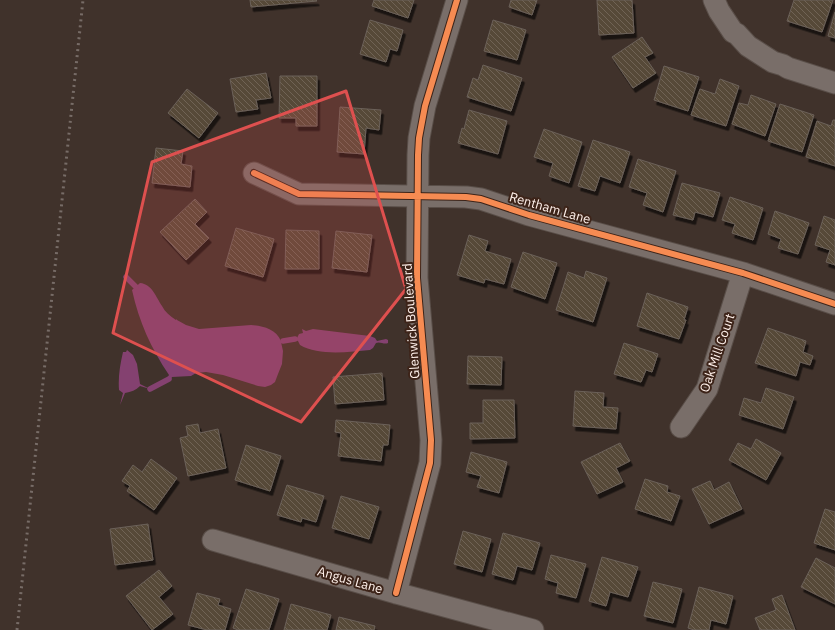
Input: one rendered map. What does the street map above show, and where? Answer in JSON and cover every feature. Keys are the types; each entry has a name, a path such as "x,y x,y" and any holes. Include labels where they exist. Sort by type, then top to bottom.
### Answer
{"street":[{"name":"Glenwick Boulevard","path":"396,593 430,463 431,440 417,278 418,155 422,117 457,0"},
{"path":"714,0 734,32 748,46 773,62 835,83"},
{"name":"Rentham Lane","path":"254,172 299,194 466,197 481,199 529,215 743,273 835,304"},
{"name":"Oak Mill Court","path":"681,428 707,389 743,273"},
{"name":"Angus Lane","path":"213,540 396,593 533,630"}],"highlighted area":[{"path":"346,91 406,289 301,422 113,333 152,162"}],"shaded area":[{"path":"140,283 151,288 168,314 186,325 199,329 251,325 264,327 272,331 281,341 283,341 281,342 283,351 282,364 275,382 265,387 258,386 223,375 206,372 196,373 191,376 172,377 171,379 167,378 169,375 146,334 138,313 132,290"},
{"path":"302,329 306,331 313,329 370,336 375,338 377,341 386,339 388,340 388,343 385,344 379,342 376,343 370,350 353,352 316,351 300,345 298,341 295,340 294,338 297,338 299,334 303,333"},
{"path":"127,350 133,355 137,364 140,384 150,389 140,386 133,391 125,393 120,405 123,393 119,390 120,371 123,352 126,352"}],"building":[{"path":"250,0 316,0 317,1 251,7"},
{"path":"374,0 414,0 408,18 372,6"},
{"path":"511,0 537,0 532,15 509,7"},
{"path":"597,0 632,0 634,33 599,35"},
{"path":"794,0 833,0 822,32 787,21"},
{"path":"835,12 835,38 828,36"},
{"path":"370,20 403,30 397,51 390,49 386,62 360,54"},
{"path":"493,20 526,30 517,60 484,51"},
{"path":"642,37 653,53 645,57 656,73 633,88 612,57"},
{"path":"483,65 522,78 511,111 467,97 473,78 478,80"},
{"path":"664,66 699,77 688,111 654,100"},
{"path":"266,73 271,98 256,100 258,109 236,112 230,79"},
{"path":"280,76 317,76 317,126 296,126 296,118 279,118"},
{"path":"720,79 739,86 726,126 691,115 700,89 715,94"},
{"path":"187,89 218,113 199,138 168,113"},
{"path":"751,95 776,104 765,136 732,124 739,103 748,105"},
{"path":"780,104 814,115 802,152 768,141"},
{"path":"340,107 381,110 379,130 366,128 364,154 337,152"},
{"path":"469,110 507,121 498,154 458,143 462,128 464,129"},
{"path":"833,120 835,120 835,166 806,157 817,121 831,126"},
{"path":"544,129 582,142 569,183 549,176 553,163 534,157"},
{"path":"593,140 630,152 620,183 600,176 595,191 578,186"},
{"path":"156,148 183,151 181,164 192,166 190,187 152,183"},
{"path":"638,159 676,171 663,212 643,205 647,193 629,187"},
{"path":"682,183 720,193 713,217 695,212 693,220 673,215"},
{"path":"730,197 763,208 753,240 732,233 735,224 722,220"},
{"path":"195,199 207,212 195,224 209,238 186,260 160,232"},
{"path":"775,211 809,223 798,254 778,248 781,239 768,234"},
{"path":"824,216 835,220 835,265 826,262 830,250 815,245"},
{"path":"236,228 274,239 263,277 225,266"},
{"path":"286,230 319,231 319,269 285,269"},
{"path":"336,231 372,235 367,272 332,268"},
{"path":"469,235 488,241 485,251 511,259 504,284 485,279 484,283 457,275"},
{"path":"523,252 557,263 545,299 511,287"},
{"path":"586,271 607,278 593,322 556,310 568,272 584,278"},
{"path":"647,293 688,307 684,320 686,320 679,339 637,326"},
{"path":"768,328 806,341 803,352 813,356 810,365 800,362 796,376 755,363"},
{"path":"624,343 658,354 652,372 646,370 641,382 614,374"},
{"path":"468,356 502,357 501,385 467,384"},
{"path":"382,373 384,400 335,404 333,377"},
{"path":"766,388 794,397 783,429 739,415 744,398 761,403"},
{"path":"575,391 604,393 603,407 618,408 616,429 573,426"},
{"path":"483,400 514,400 515,438 470,439 470,423 483,423"},
{"path":"336,420 390,425 388,445 383,445 381,461 338,456 341,433 335,432"},
{"path":"198,424 200,433 218,429 226,468 188,476 180,438 188,436 186,426"},
{"path":"756,439 781,453 766,480 729,460 738,443 751,449"},
{"path":"620,443 630,461 616,468 623,482 597,494 581,462"},
{"path":"246,445 281,456 270,491 235,480"},
{"path":"471,452 507,462 499,493 477,487 481,476 466,472"},
{"path":"151,459 177,478 154,510 127,491 130,486 122,481 133,465 142,472"},
{"path":"645,479 668,486 667,492 680,496 671,521 635,509"},
{"path":"710,481 714,490 729,482 742,509 709,524 692,489"},
{"path":"287,485 324,496 316,522 302,518 301,522 277,515"},
{"path":"341,496 379,507 369,539 332,528"},
{"path":"825,509 835,512 835,550 814,543"},
{"path":"148,524 153,560 115,565 110,529"},
{"path":"463,531 491,539 482,572 454,564"},
{"path":"503,533 540,543 532,570 517,566 513,580 492,574"},
{"path":"551,555 586,564 576,598 556,593 558,583 545,579"},
{"path":"602,557 638,567 628,597 610,592 606,606 589,601"},
{"path":"816,558 835,568 835,604 801,587"},
{"path":"159,570 172,586 159,597 173,614 152,630 126,596"},
{"path":"653,582 682,589 673,623 644,616"},
{"path":"699,587 733,596 726,624 711,620 709,630 694,630 688,628"},
{"path":"246,589 279,599 269,630 238,630 233,628"},
{"path":"197,593 220,599 218,605 231,609 225,630 207,630 188,625"},
{"path":"782,595 795,630 760,630 755,618 776,610 772,599"},
{"path":"291,604 331,615 327,630 284,630"},
{"path":"339,617 375,626 374,630 336,630"}],"waterway":[{"path":"126,277 136,287"},
{"path":"283,341 295,339"},
{"path":"150,389 169,379"}],"railway":[{"path":"17,630 83,0"}],"cycle path":[{"path":"396,593 430,463 431,440 417,278 419,138 425,106 457,0"},
{"path":"254,173 299,194 466,197 481,199 529,215 743,273 835,304"}]}
